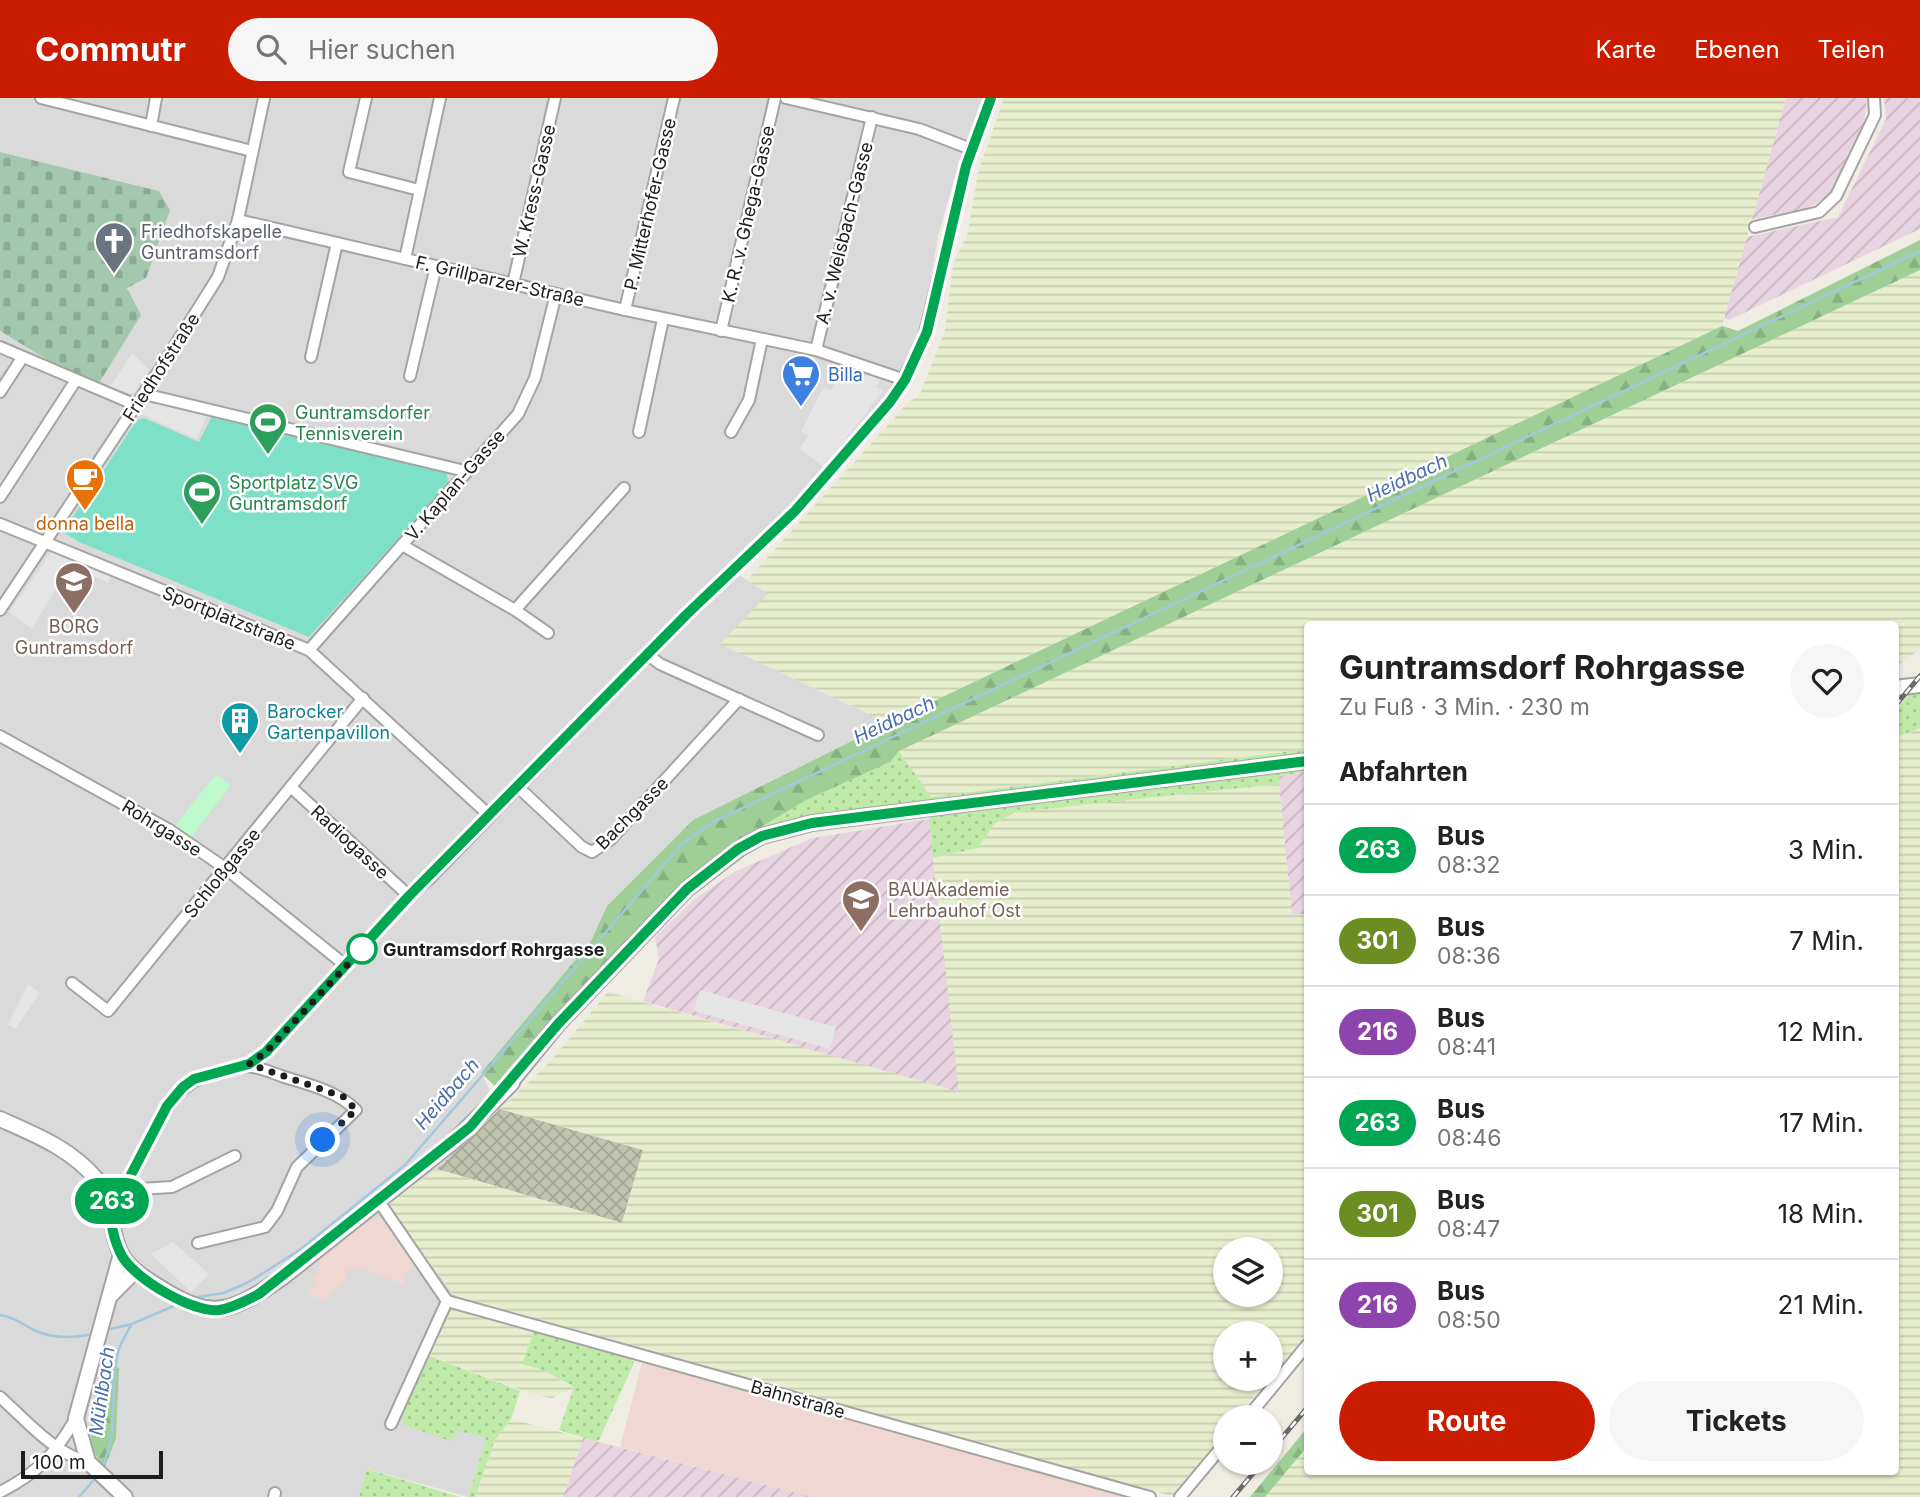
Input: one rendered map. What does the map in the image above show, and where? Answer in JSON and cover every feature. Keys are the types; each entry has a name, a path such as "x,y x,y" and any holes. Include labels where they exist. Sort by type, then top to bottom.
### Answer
{"street":[{"path":"41,98 252,151"},
{"path":"151,126 156,98"},
{"name":"Friedhofstraße","path":"0,610 144,394 218,277 238,220 264,98"},
{"path":"366,98 349,172 419,190"},
{"path":"405,259 440,98"},
{"name":"W. Kress-Gasse","path":"513,284 555,98"},
{"name":"P. Mitterhofer-Gasse","path":"625,310 674,98"},
{"name":"K. R. v. Ghega-Gasse","path":"721,331 775,98"},
{"path":"786,98 919,129 971,149"},
{"path":"109,1204 123,1190 167,1106 183,1087 194,1079 249,1064 266,1052 409,896 647,654 795,511 890,402 905,380 922,345 931,318 971,149 991,98"},
{"path":"1755,227 1819,212 1836,196 1875,115 1874,98"},
{"name":"A. v. Welsbach-Gasse","path":"816,350 872,117"},
{"name":"F. Grillparzer-Straße","path":"238,220 663,319 816,350 905,380"},
{"path":"311,357 337,243"},
{"path":"410,376 436,266"},
{"name":"V. Kaplan-Gasse","path":"309,650 518,414 535,378 556,294"},
{"path":"639,432 663,319"},
{"path":"731,432 748,400 762,339"},
{"path":"0,347 136,405"},
{"path":"0,393 23,358"},
{"path":"0,497 76,380"},
{"path":"144,394 465,471"},
{"path":"515,610 624,488"},
{"name":"Sportplatzstraße","path":"0,524 309,650 489,816"},
{"path":"402,545 515,610 548,633"},
{"path":"647,654 660,664 818,734"},
{"path":"1899,688 1920,685"},
{"name":"Schloßgasse","path":"72,983 108,1010 363,698"},
{"name":"Bachgasse","path":"518,786 582,847 592,852 610,840 739,699"},
{"name":"Rohrgasse","path":"0,736 168,829 225,869 345,965"},
{"path":"2,1124 70,1154 101,1184 109,1204 113,1231 121,1255 135,1271 191,1306 219,1310 259,1294 470,1127 506,1088 550,1033 687,889 738,849 785,828 1304,761"},
{"name":"Radiogasse","path":"292,788 409,896"},
{"path":"198,1242 265,1227 277,1211 297,1167 356,1110 344,1097 249,1064"},
{"path":"123,1190 172,1186 235,1156"},
{"path":"378,1200 447,1301 391,1424"},
{"path":"0,1492 29,1478 58,1448 76,1418 121,1255"},
{"path":"110,1296 135,1271"},
{"name":"Bahnstraße","path":"447,1301 1150,1497"},
{"path":"1258,1405 1304,1349"},
{"path":"0,1397 58,1448 94,1470 122,1496"},
{"path":"76,1418 94,1470"},
{"path":"1180,1497 1213,1457"}],"shaded area":[{"path":"0,98 985,98 954,180 938,236 923,324 907,364 886,398 811,487 728,568 769,594 721,644 888,723 693,820 607,906 591,941 481,1073 500,1109 437,1169 385,1206 457,1298 401,1414 486,1438 468,1497 368,1469 359,1497 0,1497 0,331 51,362 99,382 159,191 0,152"},
{"path":"1004,98 1786,98 1722,326 888,723 720,644 768,594 747,580 908,403 920,394 945,331 953,265 968,232 978,173"},
{"path":"1786,98 1867,98 1864,125 1839,181 1827,197 1806,209 1752,219"},
{"path":"1884,98 1920,98 1920,229 1729,320 1724,318 1747,237 1838,217 1886,119"},
{"path":"1920,270 1920,649 1899,664 1899,621 1304,621 1304,749 931,797 899,751"},
{"path":"132,353 149,370 133,394 110,387"},
{"path":"840,371 862,380 866,374 880,380 876,387 883,391 824,467 799,449 808,436 801,432 823,387 831,390"},
{"path":"156,403 207,415 197,439 141,414 148,404"},
{"path":"52,551 111,576 108,583 70,565 32,629 9,612"},
{"path":"1920,728 1920,1497 1265,1497 1304,1451 1304,1475 1899,1475 1899,737"},
{"path":"1304,772 1304,914 1292,915 1278,776"},
{"path":"1279,784 1292,915 1304,914 1304,1338 1283,1363 1283,1321 1213,1321 1213,1391 1259,1391 1247,1405 1213,1405 1213,1446 1172,1496 457,1298 385,1206 437,1169 622,1223 643,1150 500,1109 549,1063 608,992 959,1092 933,858 978,848 994,824 1016,812"},
{"path":"929,819 960,1093 643,1001 659,959 655,937 696,898 736,871 813,838"},
{"path":"28,984 40,993 15,1029 8,1024"},
{"path":"700,990 836,1027 830,1049 694,1011"},
{"path":"500,1109 643,1150 622,1223 437,1169"},
{"path":"375,1217 380,1217 413,1264 403,1284 357,1267 355,1271 349,1269 345,1281 323,1301 309,1294 317,1282 312,1280 315,1273 319,1273 320,1260"},
{"path":"173,1242 209,1274 191,1292 151,1254"},
{"path":"453,1307 534,1331 522,1364 543,1370 574,1388 552,1398 535,1395 430,1356"},
{"path":"642,1363 1135,1497 813,1497 620,1447"},
{"path":"511,1419 583,1438 563,1497 475,1497 495,1440"},
{"path":"583,1438 813,1497 563,1497"}],"green space":[{"path":"0,152 159,191 170,210 146,278 127,288 141,315 99,383 51,362 0,331"},
{"path":"1920,240 1920,270 899,751 890,762 806,800 725,849 683,884 497,1088 481,1073 591,941 607,906 693,820 888,723 1722,326 1738,331"},
{"path":"213,414 446,471 449,483 309,637 79,542 63,532 137,420 144,418 199,442"},
{"path":"1920,691 1920,728 1899,736 1899,707 1911,692"},
{"path":"1304,749 1304,756 794,820 760,828 806,799 890,762 899,751 931,797"},
{"path":"1304,766 1304,772 1279,776 1279,784 1016,812 994,824 978,848 933,858 929,819 942,811"},
{"path":"216,774 231,785 190,839 174,827"},
{"path":"534,1331 628,1356 634,1363 598,1442 559,1430 574,1387 543,1370 522,1364"},
{"path":"430,1356 520,1391 511,1419 495,1440 475,1497 468,1497 486,1438 459,1431 451,1441 404,1425 401,1414"},
{"path":"104,1364 119,1368 116,1438 105,1467 92,1445 91,1432 94,1403"},
{"path":"1304,1432 1304,1451 1265,1497 1250,1497 1268,1475 1283,1475 1283,1457"},
{"path":"367,1469 460,1497 359,1497"}],"waterway":[{"name":"Heidbach","path":"190,1298 224,1293 249,1282 301,1249 405,1165 682,844 713,822 1920,251"},
{"name":"Heidbach","path":"106,1330 132,1324 178,1304"},
{"name":"Heidbach","path":"0,1315 57,1337 93,1334"},
{"name":"Mühlbach","path":"102,1467 111,1439 114,1379 119,1349 131,1325"},
{"name":"Mühlbach","path":"79,1497 97,1476"}],"railway":[{"path":"1899,701 1920,676"},
{"path":"1283,1437 1304,1412"},
{"path":"1233,1497 1252,1475"}],"bus line":[{"name":"263","path":"991,98 966,166 927,332 905,380 890,402 795,511 686,615 460,844 428,880 409,896 266,1052 249,1064 194,1079 174,1096 123,1190 109,1204 113,1231 121,1255 127,1265 150,1281 191,1306 204,1310 219,1310 259,1294 470,1127 558,1024 573,1011 655,920 713,867 762,836 812,823 1304,761"}],"place":[{"name":"Friedhofskapelle Guntramsdorf","path":"114,275"},
{"name":"Billa","path":"801,408"},
{"name":"Guntramsdorfer Tennisverein","path":"268,456"},
{"name":"donna bella","path":"85,512"},
{"name":"Sportplatz SVG Guntramsdorf","path":"202,526"},
{"name":"BORG Guntramsdorf","path":"74,615"},
{"name":"Barocker Gartenpavillon","path":"240,755"},
{"name":"BAUAkademie Lehrbauhof Ost","path":"861,933"},
{"name":"Guntramsdorf Rohrgasse","path":"362,949"}],"route":[{"path":"323,1140 356,1110 344,1097 249,1064 266,1052 362,949"}]}
